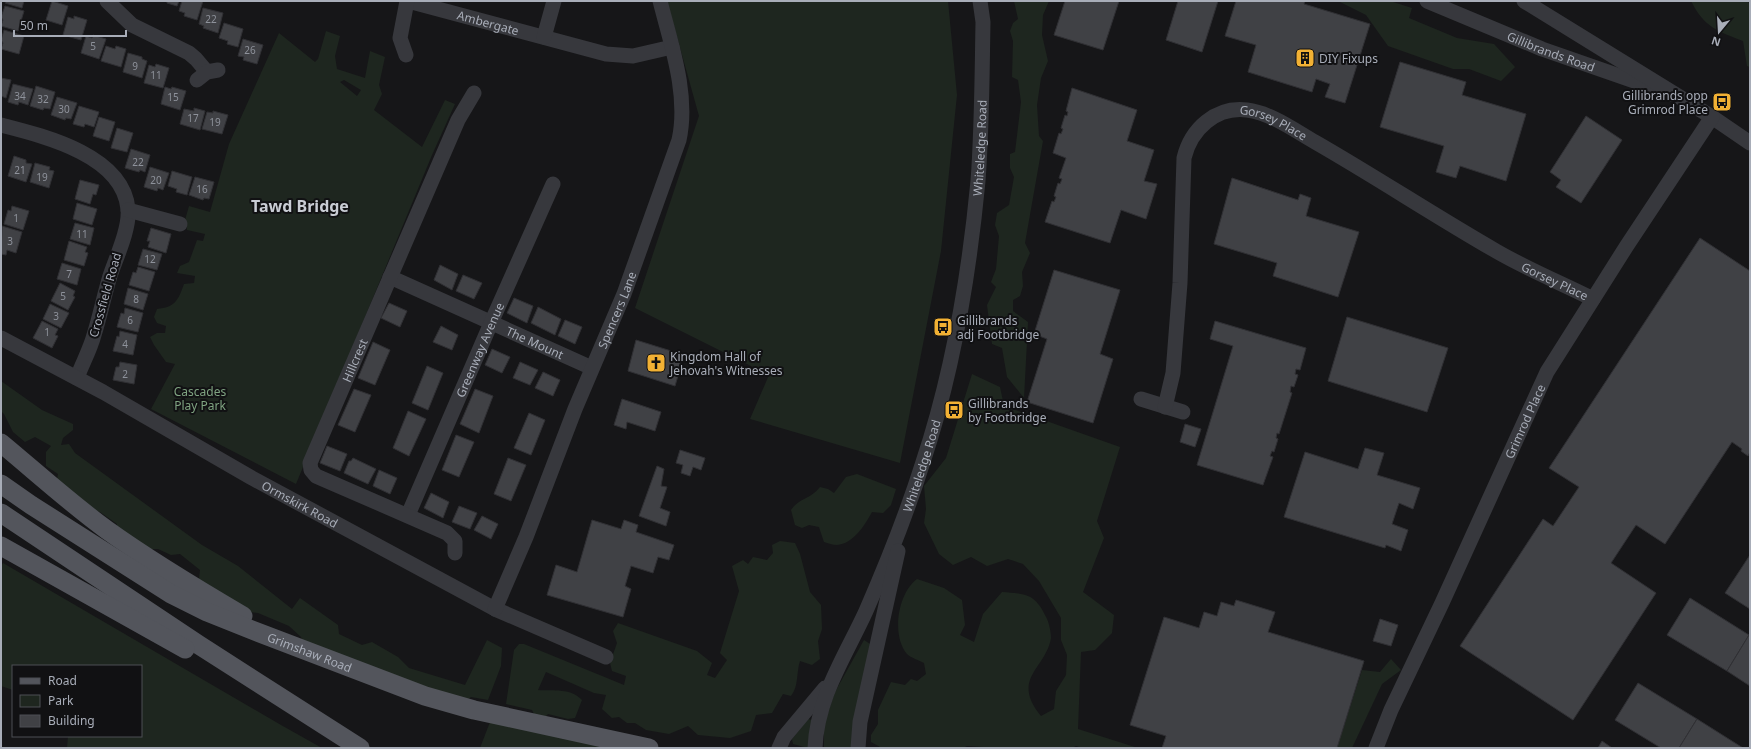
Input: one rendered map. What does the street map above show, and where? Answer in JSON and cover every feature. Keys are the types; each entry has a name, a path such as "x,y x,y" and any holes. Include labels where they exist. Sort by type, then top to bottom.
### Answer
{"main road":[{"path":"1,442 80,509 108,530 203,593 301,649"},
{"name":"Grimshaw Road","path":"1,484 37,509 171,594 207,612 432,698 474,710 649,748"},
{"path":"1,513 357,746"},
{"path":"1,546 357,746"}],"street":[{"path":"107,1 132,25 189,53 196,59 207,74"},
{"name":"Ambergate","path":"406,55 400,38 408,1 620,56 633,56 672,47"},
{"path":"544,37 554,1"},
{"name":"Spencers Lane","path":"495,609 526,537 542,492 592,368 624,294 680,135 682,117 680,87 672,47 660,1"},
{"name":"Whiteledge Road","path":"980,1 983,22"},
{"name":"Whiteledge Road","path":"815,748 820,711 831,681 852,642 873,594 908,507 924,461 945,383 961,311 978,179 983,22 987,1"},
{"name":"Gillibrands Road","path":"1427,1 1542,49 1677,96"},
{"name":"Gillibrands Road","path":"1524,1 1712,117 1750,143"},
{"name":"Hillcrest","path":"455,553 455,541 452,536 408,515 316,476 311,470 310,463 458,120 474,93"},
{"name":"Gorsey Place","path":"1165,406 1171,389 1174,365 1180,283 1184,158 1191,138 1198,129 1206,121 1223,112 1246,110 1268,116 1344,159 1497,252 1594,299"},
{"name":"Grimrod Place","path":"1376,748 1391,710 1442,603 1538,388 1626,246 1712,117"},
{"name":"Crossfield Road","path":"2,130 62,142 80,151 114,177 126,197 128,210 127,225 109,280 94,337 76,378"},
{"name":"Greenway Avenue","path":"408,515 553,184"},
{"path":"128,210 180,224"},
{"name":"The Mount","path":"390,277 592,368"},
{"name":"Ormskirk Road","path":"1,338 76,378 252,478 495,609 606,657"},
{"path":"1141,399 1183,412"},
{"path":"858,748 863,705 908,507"},
{"name":"Whiteledge Road","path":"778,748 784,737 831,681"}],"green space":[{"path":"667,1 948,1 957,95 941,251 900,463 750,419 769,375 635,308 699,116"},
{"path":"1014,1 1049,1 1043,15 1042,35 1048,61 1041,78 1037,105 1039,136 1043,141 1025,243 1030,253 1022,272 1023,286 1020,296 1013,300 1013,311 1028,322 1024,398 1007,377 1002,348 992,344 987,305 996,287 991,282 996,269 999,236 995,225 997,213 1009,205 1014,177 1010,168 1010,154 1015,152 1021,102 1018,80 1012,77 1013,41 1010,31 1013,23 1018,19"},
{"path":"1338,1 1390,1 1412,8 1409,18 1457,38 1494,44 1515,67 1501,81 1469,69 1453,69 1388,46 1366,15"},
{"path":"1691,1 1747,1 1750,4 1750,67 1747,66 1743,41 1712,27 1701,17"},
{"name":"Cascades Play Park","path":"326,31 340,36 335,56 337,69 365,78 370,51 385,57 379,85 382,94 374,110 422,147 445,100 455,104 432,155 296,484 151,409 175,364 166,362 150,337 157,333 165,333 166,326 157,323 154,317 157,309 172,305 178,299 184,284 194,283 195,276 177,273 180,266 189,262 197,240 203,241 205,234 187,230 185,220 189,206 210,212 229,144 279,33 315,62 318,59","holes":["344,80 361,90 357,96 340,82"]},
{"path":"972,374 1000,387 1004,406 1120,447 1097,521 1104,538 1083,592 1114,615 1112,633 1095,650 1081,652 1078,729 1138,748 1083,748 1076,746 1072,748 999,748 967,746 963,748 882,748 871,742 871,735 878,724 878,710 891,682 905,685 911,679 917,681 926,674 924,663 907,654 902,646 898,626 901,604 905,594 910,585 917,579 944,588 962,600 965,625 960,635 974,642 983,614 1002,592 1023,594 1038,603 1048,622 1051,638 1048,649 1032,674 1029,683 1029,692 1032,703 1041,716 1054,709 1056,691 1066,675 1067,655 1061,640 1061,618 1039,581 1023,564 1008,559 987,566 971,557 953,565 939,554 924,523 926,509 924,486 946,458"},
{"path":"1,381 42,410 73,424 73,430 63,438 61,445 69,444 75,453 202,545 238,566 292,609 300,598 338,625 339,634 362,645 372,642 398,657 409,668 465,685 487,640 502,648 501,666 488,700 471,697 462,704 304,646 301,637 289,626 258,613 238,611 199,579 200,570 180,554 171,555 158,549 145,549 116,532 117,524 100,512 81,507 56,485 58,474 46,466 46,452 51,446 35,437 25,442 13,432 1,411"},
{"path":"857,474 896,489 891,505 883,513 872,512 862,528 853,538 843,544 832,544 824,542 819,527 809,525 802,528 795,525 791,510 794,506 813,494 820,487 828,489 834,493 846,477"},
{"path":"780,541 795,543 800,554 810,592 821,605 822,629 818,641 820,659 812,665 800,661 794,692 791,696 783,694 772,713 756,715 751,731 730,738 698,735 688,726 669,734 646,730 635,723 627,723 619,717 612,718 602,709 606,695 594,693 546,672 538,690 562,691 578,696 582,700 575,718 568,719 548,714 544,718 535,716 532,710 506,704 514,650 519,644 524,644 624,685 626,676 612,671 610,663 617,643 613,631 618,623 697,651 712,663 707,675 715,678 727,660 720,653 739,591 732,566 743,560 748,564 753,557 767,560 773,553 772,545"},
{"path":"3,563 322,748 67,748 68,737 142,737 142,665 12,665 12,690 1,686 1,566"},
{"path":"864,640 870,644 852,748 824,748 824,724 835,692"},
{"path":"1391,659 1401,670 1382,684 1352,748 1337,748 1362,670 1380,672"},
{"path":"808,719 812,720 808,748 793,744 792,739"},
{"path":"490,722 612,748 480,748"}],"building":[{"path":"6,1 24,1 22,8 5,3"},
{"path":"52,1 68,6 62,25 46,20"},
{"path":"167,1 179,1 177,6 167,3"},
{"path":"182,1 203,1 197,20 184,16 185,13 179,11"},
{"path":"1065,1 1119,1 1103,50 1054,35"},
{"path":"1178,1 1218,1 1202,52 1166,40"},
{"name":"DIY Fixups","path":"1236,1 1305,1 1304,4 1370,24 1345,103 1325,97 1330,84 1316,79 1312,92 1248,72 1256,45 1225,36"},
{"path":"5,6 24,11 18,31 1,26 3,20 1,17"},
{"path":"203,8 223,13 218,33 203,28 204,26 199,24"},
{"path":"74,16 87,20 81,40 63,35 68,17 74,19"},
{"path":"224,23 243,29 238,47 227,44 228,41 219,38"},
{"path":"4,30 24,36 19,54 1,49 3,43 1,40"},
{"path":"93,35 106,39 99,59 81,53 86,36 92,38"},
{"path":"243,39 263,45 257,64 243,60 244,57 238,56"},
{"path":"106,46 115,49 116,46 126,49 121,67 101,61"},
{"path":"128,53 142,57 142,59 147,61 142,78 123,72"},
{"path":"1400,62 1466,82 1462,95 1526,114 1506,181 1460,166 1456,178 1436,172 1444,146 1380,127"},
{"path":"156,64 169,68 163,88 144,83 149,65 155,67"},
{"path":"1,78 11,80 6,98 1,96"},
{"path":"13,84 33,89 28,105 19,102 18,105 8,102"},
{"path":"36,86 55,92 50,109 44,108 43,110 30,106"},
{"path":"165,87 171,89 172,87 186,91 180,110 161,104"},
{"path":"1072,88 1137,110 1127,141 1154,150 1144,181 1157,184 1146,219 1121,210 1110,243 1045,222 1052,201 1054,202 1056,197 1054,196 1058,183 1060,184 1062,179 1059,178 1066,158 1053,153 1059,133 1061,134 1063,129 1061,128 1065,115 1067,116 1068,112 1066,111"},
{"path":"57,97 77,103 71,119 66,118 65,120 51,115"},
{"path":"79,106 99,112 94,127 85,124 84,127 73,124"},
{"path":"194,108 205,111 200,130 180,124 184,109 194,111"},
{"path":"213,111 228,115 222,134 202,129 207,112 213,113"},
{"path":"1586,116 1622,140 1581,203 1556,187 1561,180 1550,172"},
{"path":"99,117 115,122 109,141 93,136"},
{"path":"117,128 133,133 127,152 111,148"},
{"path":"131,149 150,155 145,172 125,168"},
{"path":"14,156 26,160 26,163 32,164 26,182 8,176"},
{"path":"35,163 50,167 49,170 54,171 49,188 30,182"},
{"path":"150,167 169,173 163,190 158,188 157,191 144,187"},
{"path":"172,171 192,177 187,195 176,192 177,189 168,186"},
{"path":"195,177 214,182 209,199 204,198 203,200 189,195"},
{"path":"1232,178 1298,200 1300,194 1311,198 1306,216 1359,232 1338,297 1273,276 1277,263 1214,244"},
{"path":"80,180 99,185 96,195 93,194 90,204 75,199"},
{"path":"77,203 97,209 92,225 73,219"},
{"path":"12,206 29,211 23,230 4,224 8,210 11,211"},
{"path":"75,223 94,228 90,245 70,239"},
{"path":"2,226 22,232 16,253 7,250 6,255 1,254"},
{"path":"151,228 171,234 166,253 148,247 150,241 147,241"},
{"path":"1700,238 1750,271 1750,452 1748,456 1741,451 1742,449 1732,442 1665,544 1636,525 1611,563 1656,593 1573,720 1460,646 1543,519 1553,526 1579,487 1549,468"},
{"path":"69,241 87,247 85,252 88,253 84,266 64,260"},
{"path":"143,249 162,254 157,270 138,265"},
{"path":"62,263 81,269 77,285 57,279"},
{"path":"440,265 458,274 452,290 434,280"},
{"path":"138,267 155,272 149,291 129,285 133,272 136,273"},
{"path":"1054,270 1120,290 1100,354 1113,359 1093,423 1027,402 1047,339 1034,334"},
{"path":"463,275 482,283 474,299 456,291"},
{"path":"60,283 75,291 73,296 75,297 68,310 51,301"},
{"path":"128,288 148,294 143,310 124,304"},
{"path":"514,298 533,306 527,323 507,313"},
{"path":"389,303 407,311 400,327 381,318"},
{"path":"50,304 69,313 61,328 43,319"},
{"path":"538,307 561,319 555,335 531,323"},
{"path":"125,308 143,313 138,332 117,327 121,313 124,314"},
{"path":"1347,317 1448,348 1427,412 1328,381"},
{"path":"565,320 582,327 575,344 558,336"},
{"path":"42,321 58,329 55,335 58,336 52,348 33,338"},
{"path":"1215,321 1306,348 1300,370 1296,369 1295,374 1298,375 1294,387 1291,386 1290,392 1292,393 1279,434 1277,433 1276,438 1278,439 1274,452 1272,451 1270,456 1273,457 1263,485 1197,465 1233,346 1210,339"},
{"path":"441,326 458,335 452,350 433,342"},
{"path":"120,331 137,335 133,355 113,351"},
{"name":"Kingdom Hall of Jehovah's Witnesses","path":"636,340 684,355 675,386 628,371"},
{"path":"373,342 390,350 375,385 358,378"},
{"path":"492,349 510,357 502,373 485,365"},
{"path":"120,362 137,365 134,384 113,380 116,367 119,367"},
{"path":"520,362 538,370 530,385 513,378"},
{"path":"427,366 443,373 428,410 412,403"},
{"path":"543,372 560,380 553,396 535,388"},
{"path":"354,389 371,395 355,432 338,425"},
{"path":"475,389 493,396 479,433 460,424"},
{"path":"622,399 661,412 655,431 627,422 626,429 614,425"},
{"path":"408,411 426,419 409,456 393,448"},
{"path":"529,413 545,420 531,455 514,448"},
{"path":"1185,424 1201,429 1195,447 1180,442"},
{"path":"456,435 474,442 459,477 442,470"},
{"path":"327,446 347,454 340,471 320,463"},
{"path":"1365,448 1384,453 1377,475 1420,488 1413,509 1399,503 1392,524 1408,530 1401,551 1386,545 1385,548 1284,517 1305,452 1358,469"},
{"path":"680,450 705,458 701,470 693,467 690,476 681,473 683,465 676,463"},
{"path":"353,458 376,469 368,484 344,473 349,461"},
{"path":"508,458 526,465 511,501 494,494"},
{"path":"657,466 664,469 661,486 667,487 660,508 670,512 666,526 639,516"},
{"path":"379,470 397,478 390,494 373,486"},
{"path":"431,493 449,502 443,518 424,508"},
{"path":"459,506 477,513 470,529 452,522"},
{"path":"482,516 498,524 491,539 474,530"},
{"path":"592,520 621,529 624,520 638,525 636,532 674,545 669,560 658,557 653,573 631,566 625,586 631,589 623,617 547,595 556,565 577,572"},
{"path":"1750,555 1750,609 1725,593"},
{"path":"1690,598 1749,635 1727,671 1667,635"},
{"path":"1236,600 1275,612 1268,632 1364,661 1337,748 1162,748 1166,736 1130,725 1164,617 1199,628 1204,612 1217,616 1221,602 1234,606"},
{"path":"1380,619 1398,625 1391,646 1373,641"},
{"path":"1750,635 1750,686 1727,671"},
{"path":"1638,683 1697,719 1679,748 1661,748 1615,720"},
{"path":"1697,719 1743,748 1679,748"},
{"path":"1602,741 1612,748 1598,748"}],"place":[{"name":"DIY Fixups","path":"1305,58"},
{"name":"Gillibrands opp Grimrod Place","path":"1722,102"},
{"name":"Gillibrands adj Footbridge","path":"943,327"},
{"name":"Kingdom Hall of Jehovah's Witnesses","path":"656,363"},
{"name":"Gillibrands by Footbridge","path":"954,410"}],"district":[{"name":"Tawd Bridge","path":"300,206"}]}
